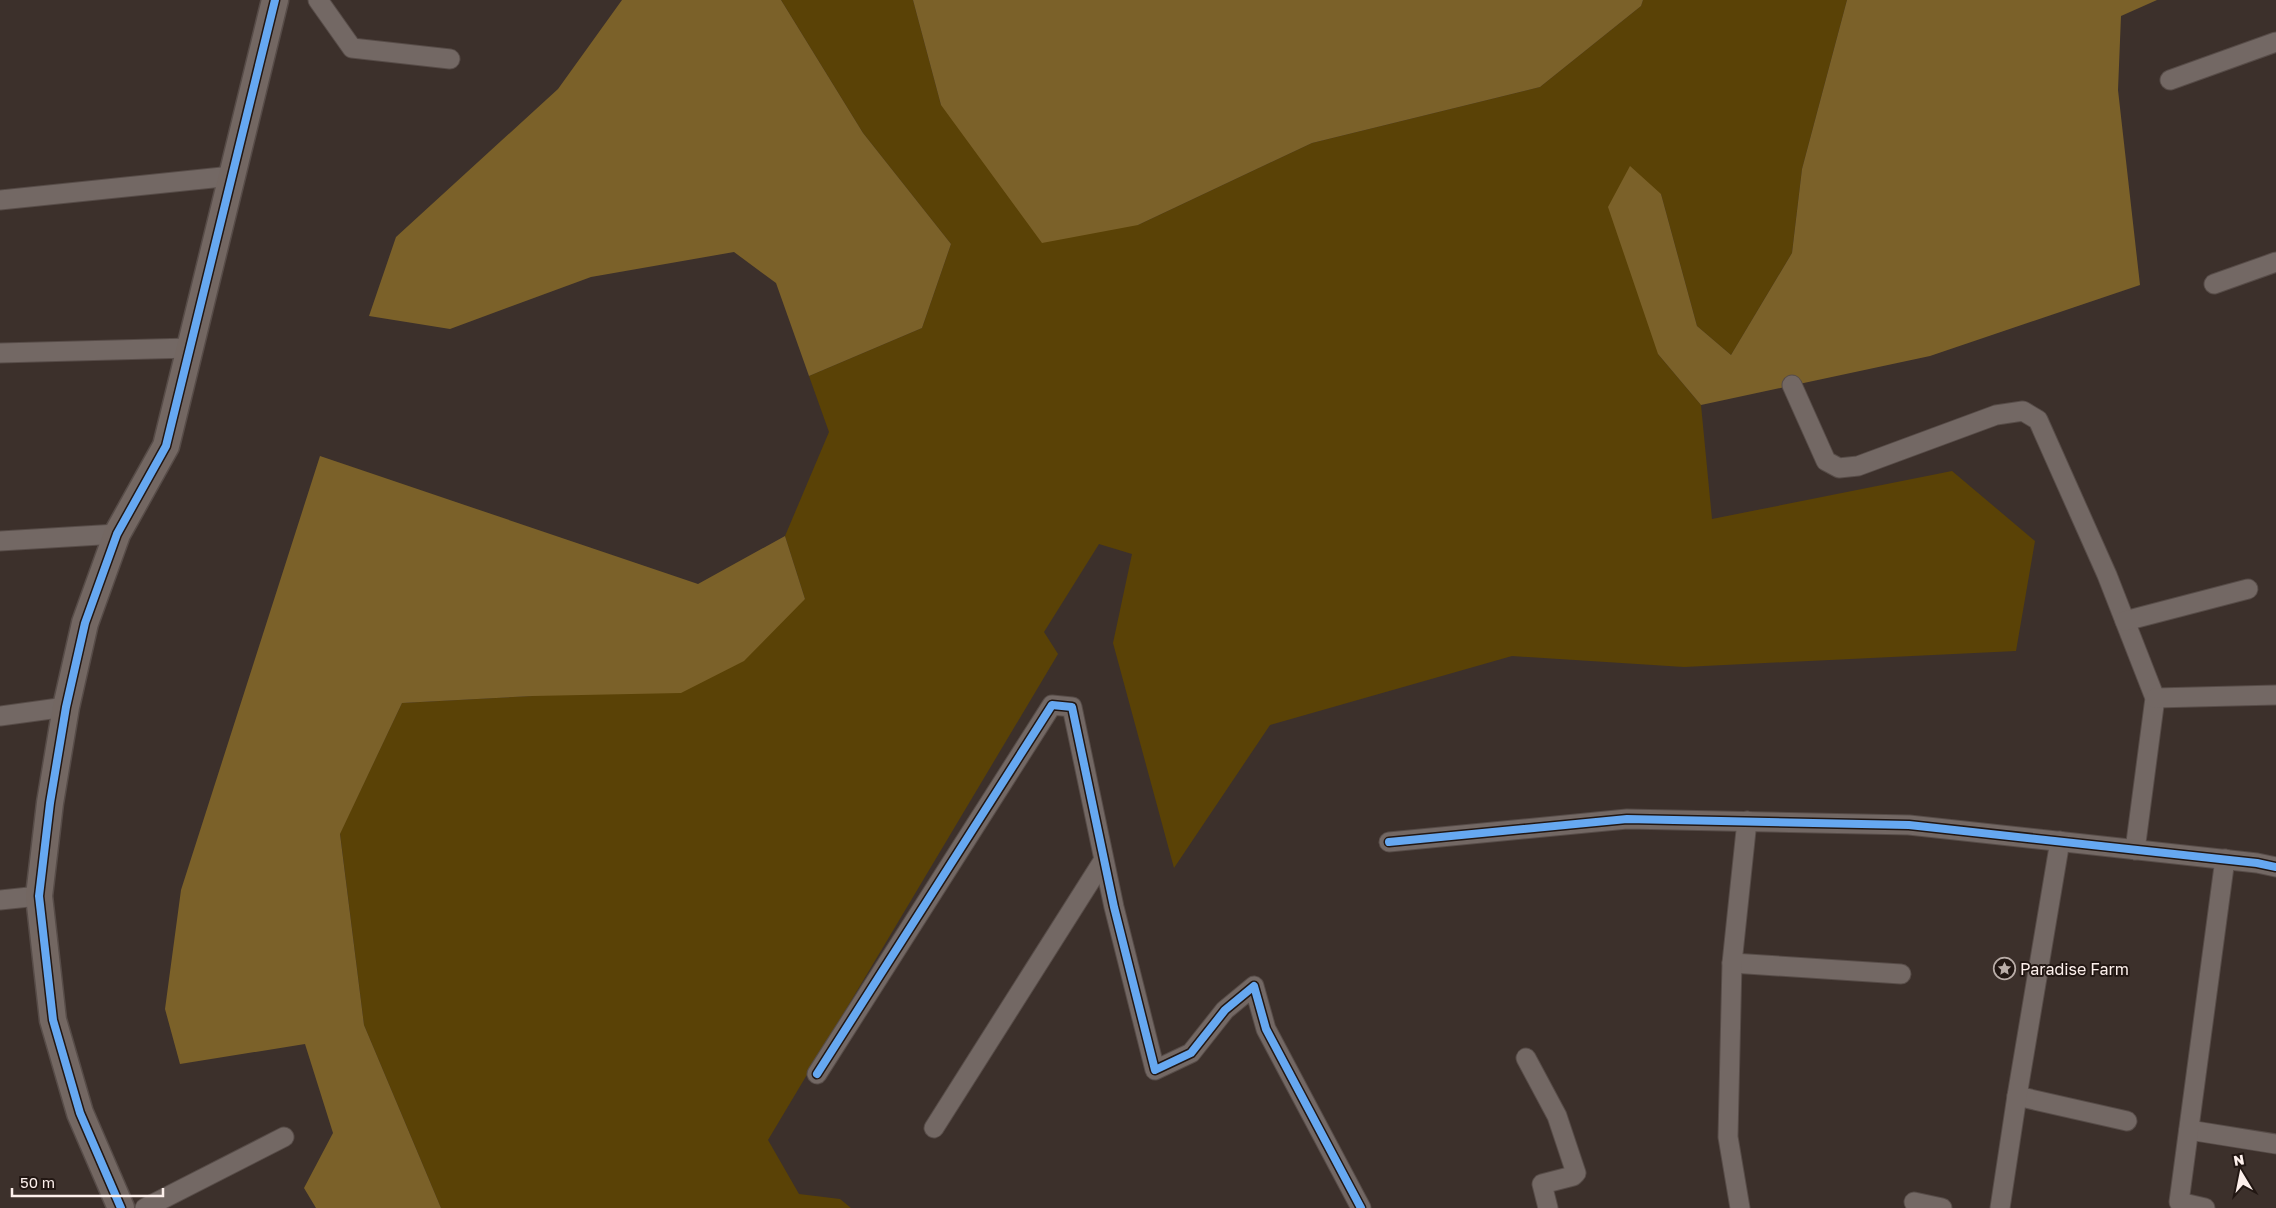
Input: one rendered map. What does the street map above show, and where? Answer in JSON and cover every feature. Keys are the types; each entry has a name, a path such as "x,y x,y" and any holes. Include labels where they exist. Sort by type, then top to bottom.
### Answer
{"street":[{"path":"121,1208 80,1113 53,1020 39,896 50,803 66,707 85,623 117,534 166,446 274,0"},
{"path":"318,0 352,48 450,59"},
{"path":"2170,80 2276,42"},
{"path":"0,200 232,176"},
{"path":"2214,284 2276,262"},
{"path":"0,354 190,348"},
{"path":"1792,385 1826,461 1839,468 1858,466 1996,415 2023,411 2038,420 2107,575 2155,698 2135,850"},
{"path":"0,541 117,534"},
{"path":"2125,621 2248,588"},
{"path":"2155,698 2276,695"},
{"path":"817,1074 1052,705 1072,707 1103,861 1155,1070 1191,1054 1225,1010 1254,986 1266,1029 1361,1208"},
{"path":"0,716 66,707"},
{"path":"1389,842 1627,819 1909,825 2225,859 2276,867"},
{"path":"1740,1208 1728,1137 1732,964 1748,821"},
{"path":"2000,1208 2060,842"},
{"path":"2206,1208 2179,1202 2225,859"},
{"path":"934,1128 1103,861"},
{"path":"0,900 39,896"},
{"path":"1732,964 1901,974"},
{"path":"1526,1058 1557,1116 1576,1173 1573,1176 1542,1184 1548,1208"},
{"path":"2017,1096 2127,1122"},
{"path":"2189,1130 2276,1144"},
{"path":"145,1208 284,1137"},
{"path":"1914,1202 1942,1208"}],"shaded area":[{"path":"622,0 781,0 863,133 951,244 922,328 809,376 776,283 734,252 591,277 450,329 369,316 396,237 558,89"},
{"path":"781,0 913,0 941,105 1138,225 1312,143 1540,87 1641,6 1643,0 1847,0 1802,169 1792,253 1731,355 1697,326 1661,194 1658,354 1701,405 1712,519 1952,471 2035,541 2016,651 1684,667 1512,656 1270,725 1174,868 1113,643 1132,554 1099,544 1044,632 1058,654 768,1140 799,1194 840,1199 851,1208 441,1208 364,1025 340,833 402,703 533,696 805,599 785,536 829,432 809,376 922,328 951,244 863,133"},
{"path":"913,0 1643,0 1641,6 1540,87 1312,143 1138,225 1042,243 941,105"},
{"path":"1847,0 2157,0 2121,16 2118,90 2140,285 1930,356 1701,405 1658,354 1608,207 1630,166 1661,194 1697,326 1731,355 1792,253 1802,169"},
{"path":"320,456 698,584 785,536 805,599 744,661 681,693 533,696 402,703 340,834 364,1025 441,1208 316,1208 304,1188 333,1133 305,1044 180,1064 165,1009 181,890"}],"cycle path":[{"path":"121,1208 80,1113 53,1020 39,896 50,803 66,707 85,623 117,534 166,446 275,0"},
{"path":"817,1074 1052,705 1072,707 1114,907 1155,1070 1191,1053 1225,1010 1254,986 1266,1029 1361,1208"},
{"path":"1389,842 1627,819 1909,825 2257,863 2276,867"}],"place":[{"name":"Paradise Farm","path":"2004,969"}]}
